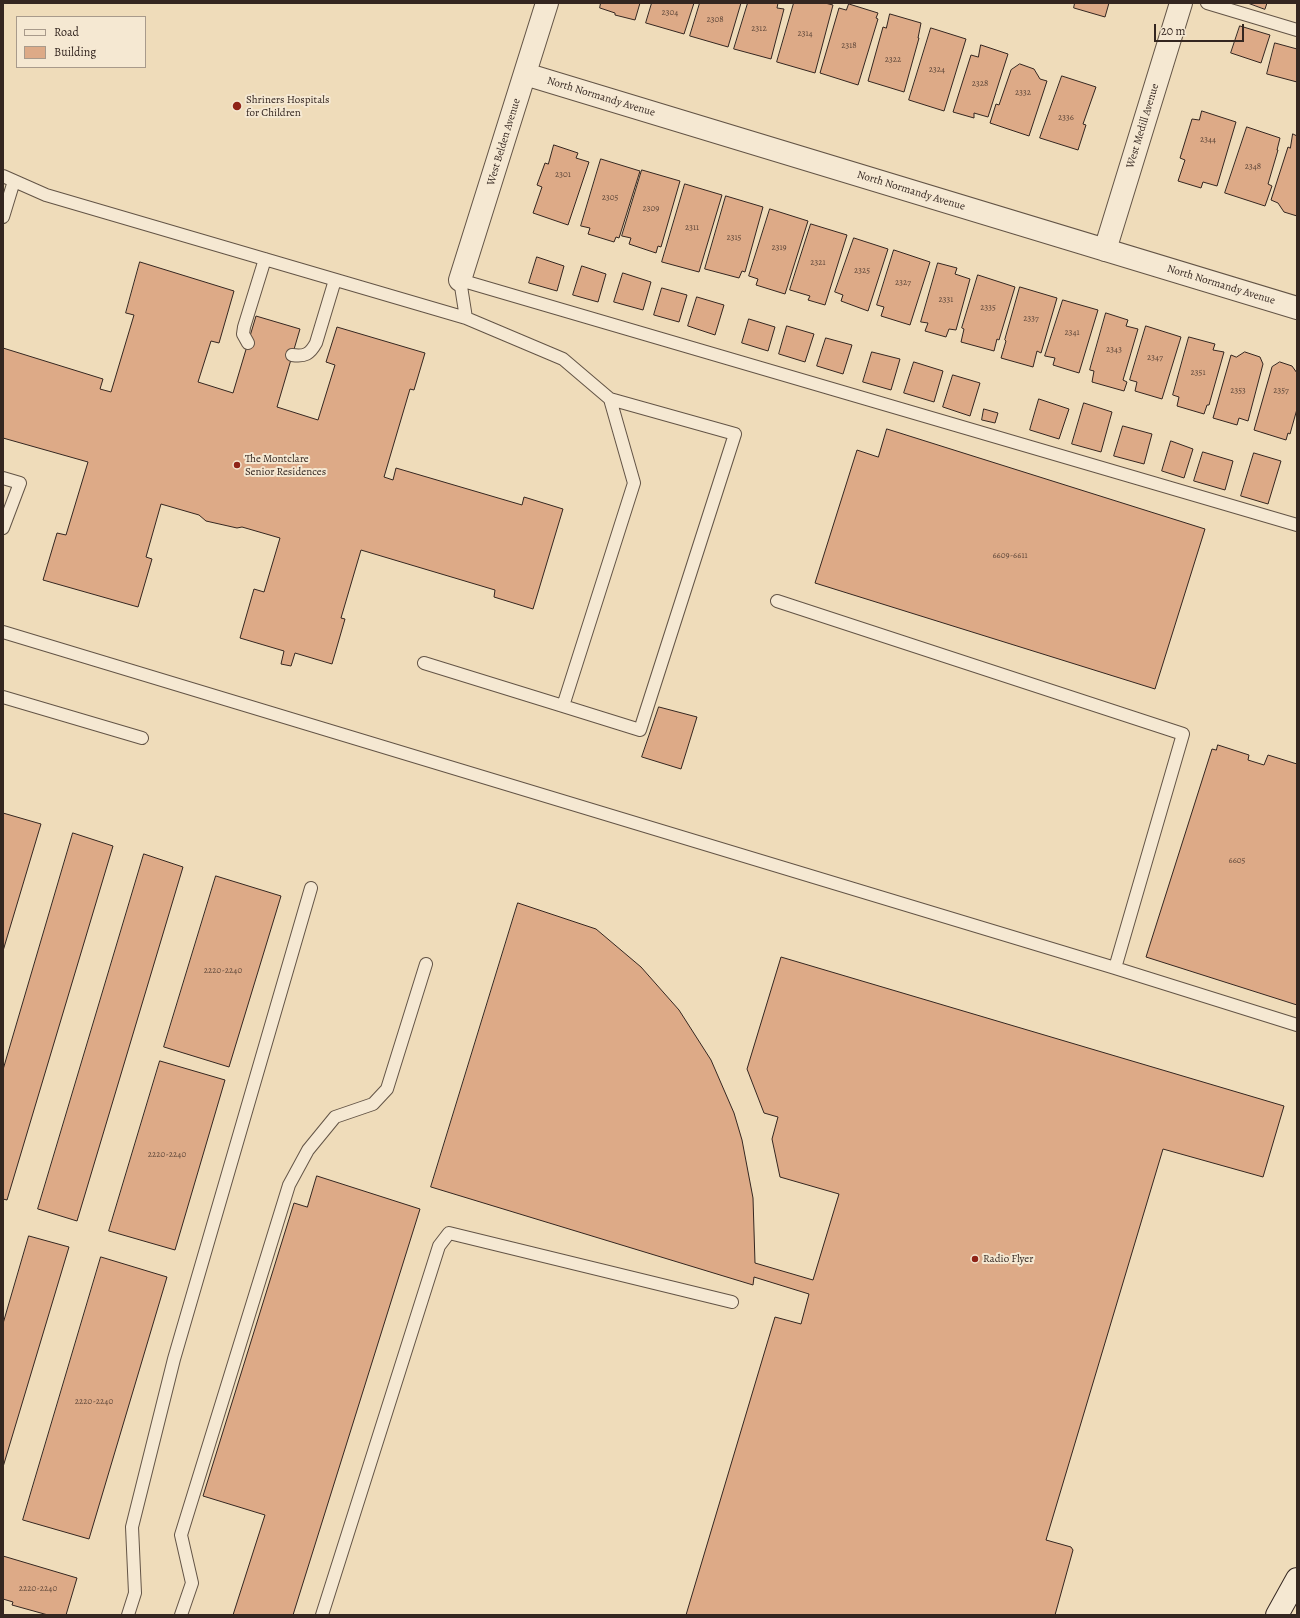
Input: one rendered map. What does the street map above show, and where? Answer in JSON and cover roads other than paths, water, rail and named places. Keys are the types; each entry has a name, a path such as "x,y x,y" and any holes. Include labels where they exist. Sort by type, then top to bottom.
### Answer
{"street":[{"name":"West Belden Avenue","path":"460,280 547,3"},
{"name":"West Medill Avenue","path":"1105,250 1181,3"},
{"name":"North Normandy Avenue","path":"525,74 1297,308"},
{"path":"1277,1615 1297,1580"}],"lane":[{"path":"1207,3 1297,30"},
{"path":"3,217 8,178 46,195 466,318 563,359 610,399 735,434 640,730 424,663"},
{"path":"248,343 243,334 244,327 265,259"},
{"path":"292,355 306,356 311,352 316,343 334,280"},
{"path":"466,318 460,280 1297,525"},
{"path":"563,706 634,483 610,399"},
{"path":"3,478 20,483 3,528"},
{"path":"777,601 1183,734 1115,968"},
{"path":"3,632 1115,968 1297,1025"},
{"path":"3,697 142,738"},
{"path":"128,1615 135,1593 132,1527 174,1359 311,888"},
{"path":"181,1615 192,1583 181,1535 289,1185 308,1150 335,1117 373,1104 387,1089 426,964"},
{"path":"322,1615 439,1246 449,1233 732,1302"}],"place":[{"name":"Shriners Hospitals for Children","path":"237,106"},
{"name":"The Montclare Senior Residences","path":"237,465"},
{"name":"Radio Flyer","path":"975,1259"}]}
